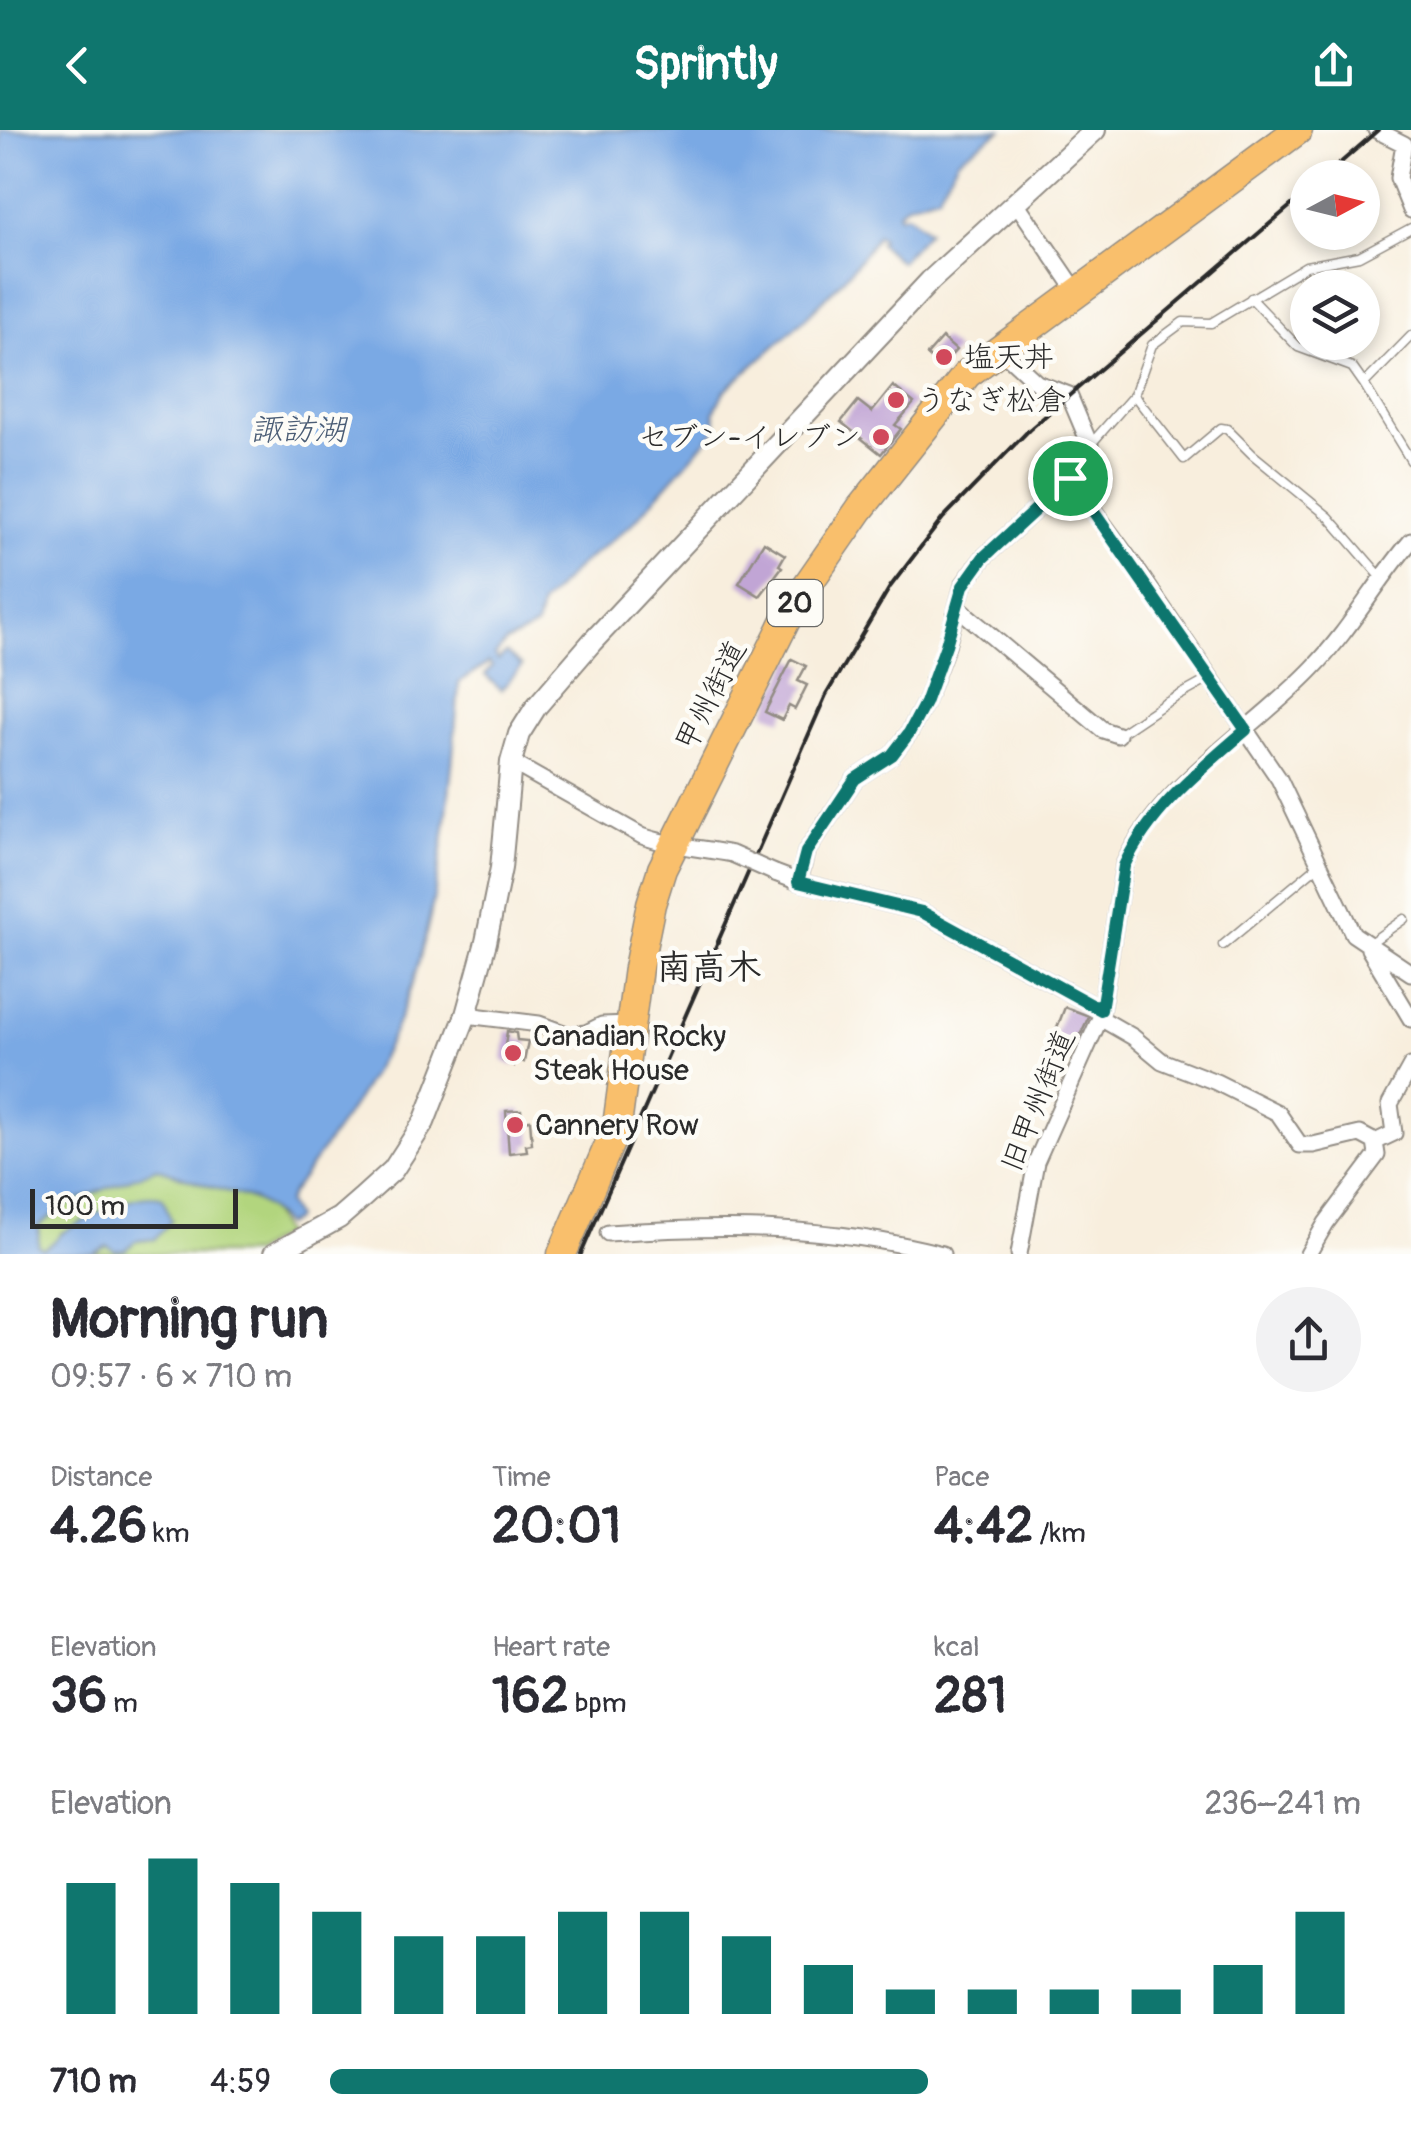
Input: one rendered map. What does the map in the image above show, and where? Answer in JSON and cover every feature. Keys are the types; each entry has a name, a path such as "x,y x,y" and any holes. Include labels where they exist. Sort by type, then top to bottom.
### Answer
{"highway":[{"name":"甲州街道","path":"562,1254 618,1126 630,1024 651,904 675,842 786,620 817,567 967,374 1298,130"}],"street":[{"path":"281,1252 338,1218 393,1170 418,1134 438,1093 466,1015 486,942 500,868 510,762 519,734 536,707 592,642 930,281 1095,130"},
{"path":"1376,130 1408,145 1398,178 1411,210"},
{"path":"1016,200 1076,292"},
{"path":"798,882 806,852 855,779 892,755 909,733 941,660 963,586 983,558 1070,478 1090,444 1069,394 1037,382 1000,348"},
{"path":"1070,478 1135,566 1279,779 1353,934 1411,974"},
{"name":"旧甲州街道","path":"1020,1254 1036,1162 1100,1014 1124,866 1132,848 1199,770 1313,669 1411,541"},
{"path":"957,606 1104,730 1118,735"},
{"path":"510,762 661,843 675,842 732,854 798,882 922,912 1100,1014 1162,1061 1278,1113 1300,1144 1313,1145 1360,1134 1375,1142"},
{"path":"1367,945 1411,1019"},
{"path":"466,1015 539,1024 568,1035 586,1033 602,1025 630,1024"},
{"path":"1375,1142 1394,1133 1390,1104 1411,1066"},
{"path":"1308,1254 1376,1155 1375,1142"},
{"path":"608,1232 732,1226 812,1231 899,1250 942,1254"}],"lane":[{"path":"1090,444 1134,395 1152,345 1183,322 1211,323 1306,266 1359,256 1411,228"},
{"path":"1251,298 1298,348 1352,368 1411,460"},
{"path":"1364,384 1411,336"},
{"path":"1134,395 1184,459 1221,428 1227,429 1329,518 1382,579"},
{"path":"1118,735 1209,679"},
{"path":"1223,946 1319,865"},
{"path":"1367,945 1404,919"}],"green space":[{"path":"157,1167 251,1196 268,1207 284,1234 251,1254 93,1254 107,1245 154,1239 171,1221 62,1232 53,1245 43,1249 38,1246 39,1225 68,1204"}],"water":[{"name":"諏訪湖","path":"0,130 1001,130 958,159 938,195 907,204 898,212 899,216 907,214 928,231 900,262 879,243 882,239 877,235 825,298 724,391 714,412 717,428 633,523 578,567 541,605 536,627 506,642 495,655 498,660 506,653 522,666 501,690 485,675 492,666 489,662 459,683 440,865 407,1000 368,1081 291,1194 287,1203 295,1217 284,1225 250,1198 157,1168 68,1204 39,1225 38,1246 47,1247 64,1232 115,1205 153,1196 163,1198 171,1221 155,1239 135,1241 126,1250 115,1251 107,1246 93,1254 0,1254"}],"building":[{"path":"942,338 956,350 941,367 927,355"},
{"path":"893,386 914,403 895,425 901,429 881,454 841,422 858,401 872,412"},
{"path":"764,542 785,555 779,565 782,567 760,596 739,583"},
{"path":"792,659 806,666 798,681 807,685 795,709 789,706 782,720 765,712"},
{"path":"660,953 681,956 677,979 656,976"},
{"path":"1065,1007 1089,1016 1076,1044 1054,1036"},
{"path":"507,1031 516,1033 517,1040 528,1041 524,1062 515,1059 514,1066 503,1061"},
{"path":"521,1110 522,1121 530,1120 532,1144 526,1145 527,1151 509,1153 506,1111"}],"railway":[{"path":"1344,160 1378,130"},
{"path":"581,1254 826,695 890,587 943,518 1029,430 1290,206"}],"place":[{"name":"塩天丼","path":"944,357"},
{"name":"うなぎ松倉","path":"896,400"},
{"name":"セブン-イレブン","path":"881,437"},
{"name":"Canadian Rocky Steak House","path":"513,1053"},
{"name":"Cannery Row","path":"515,1125"}],"district":[{"name":"南高木","path":"709,968"}],"route":[{"path":"1070,478 1246,730 1199,770 1132,848 1124,866 1101,1010 922,912 798,882 806,852 855,779 892,755 909,733 925,703 963,586 983,558 1070,478"}]}
